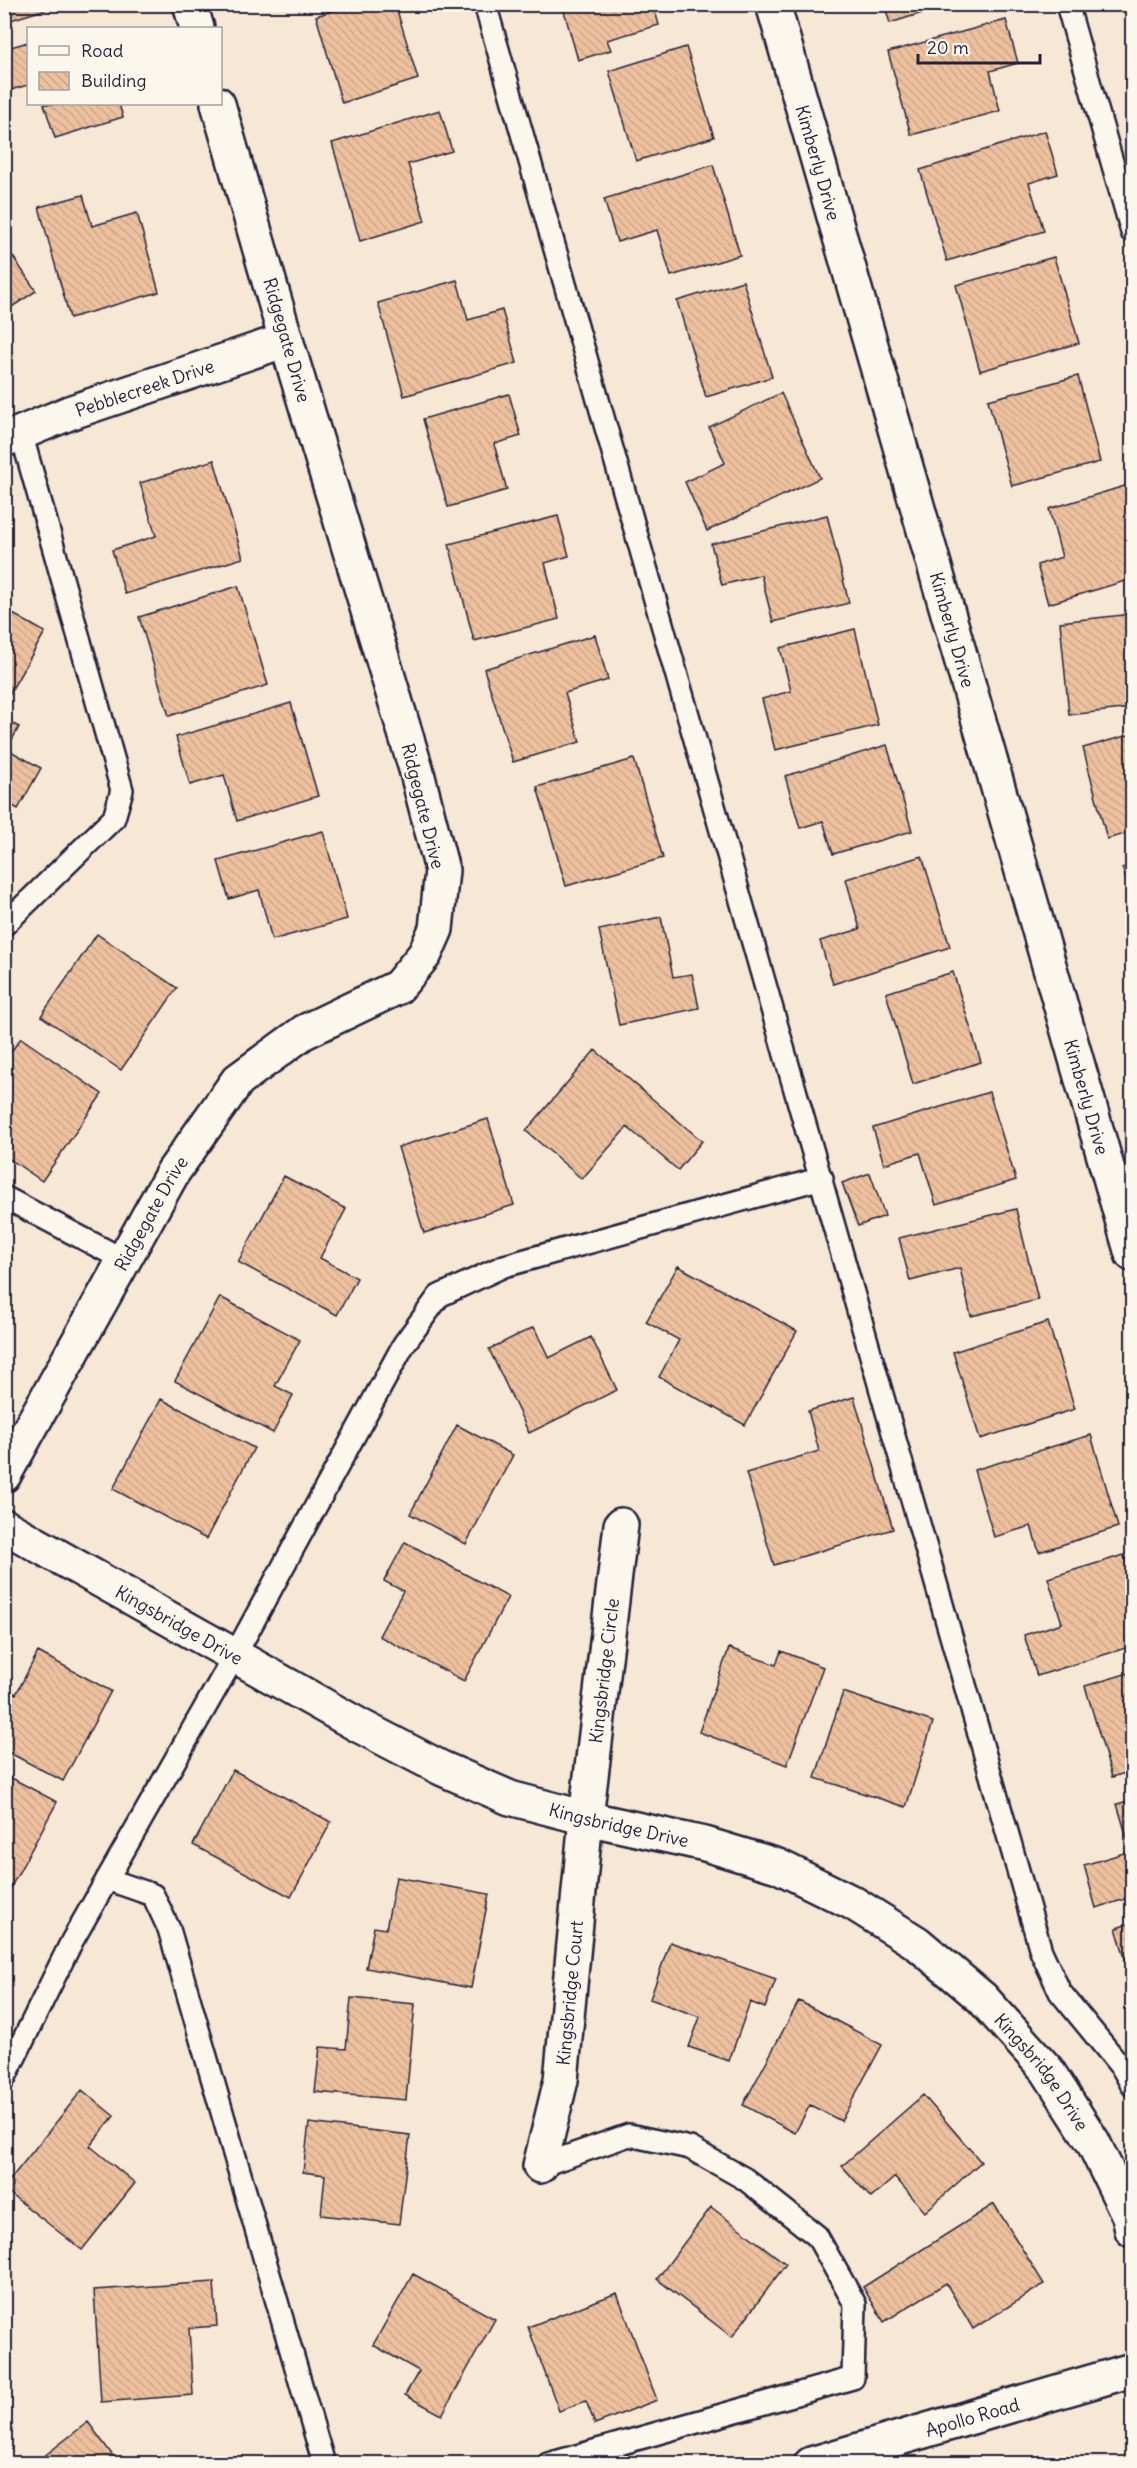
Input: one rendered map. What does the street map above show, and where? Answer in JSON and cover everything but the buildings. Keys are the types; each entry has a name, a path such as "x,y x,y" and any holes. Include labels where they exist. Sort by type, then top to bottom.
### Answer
{"street":[{"path":"190,4 196,27"},
{"name":"Kimberly Drive","path":"773,4 1132,1254"},
{"name":"Ridgegate Drive","path":"4,1476 173,1172 238,1080 304,1032 398,987 425,954 436,929 442,870 416,769 286,339 218,105"},
{"name":"Pebblecreek Drive","path":"13,436 69,413 286,339"},
{"name":"Kingsbridge Circle","path":"586,1818 621,1525"},
{"name":"Kingsbridge Drive","path":"4,1526 360,1726 441,1768 510,1798 586,1818 705,1844 778,1866 853,1903 917,1944 982,1998 1047,2070 1093,2142 1129,2216 1132,2230"},
{"name":"Kingsbridge Court","path":"540,2166 561,2080 586,1818"},
{"name":"Apollo Road","path":"811,2463 1132,2370"}],"lane":[{"path":"485,4 822,1178 1041,1952 1060,1992 1123,2069 1132,2085"},
{"path":"1067,4 1132,232"},
{"path":"4,925 114,819 122,790 13,436"},
{"path":"4,2079 72,1941 235,1655 399,1354 439,1296 504,1266 822,1178"},
{"path":"4,1197 124,1260"},
{"path":"107,1879 153,1895 169,1929 324,2463"},
{"path":"540,2166 629,2135 690,2148 745,2179 817,2236 855,2304 853,2378 548,2463"}]}
